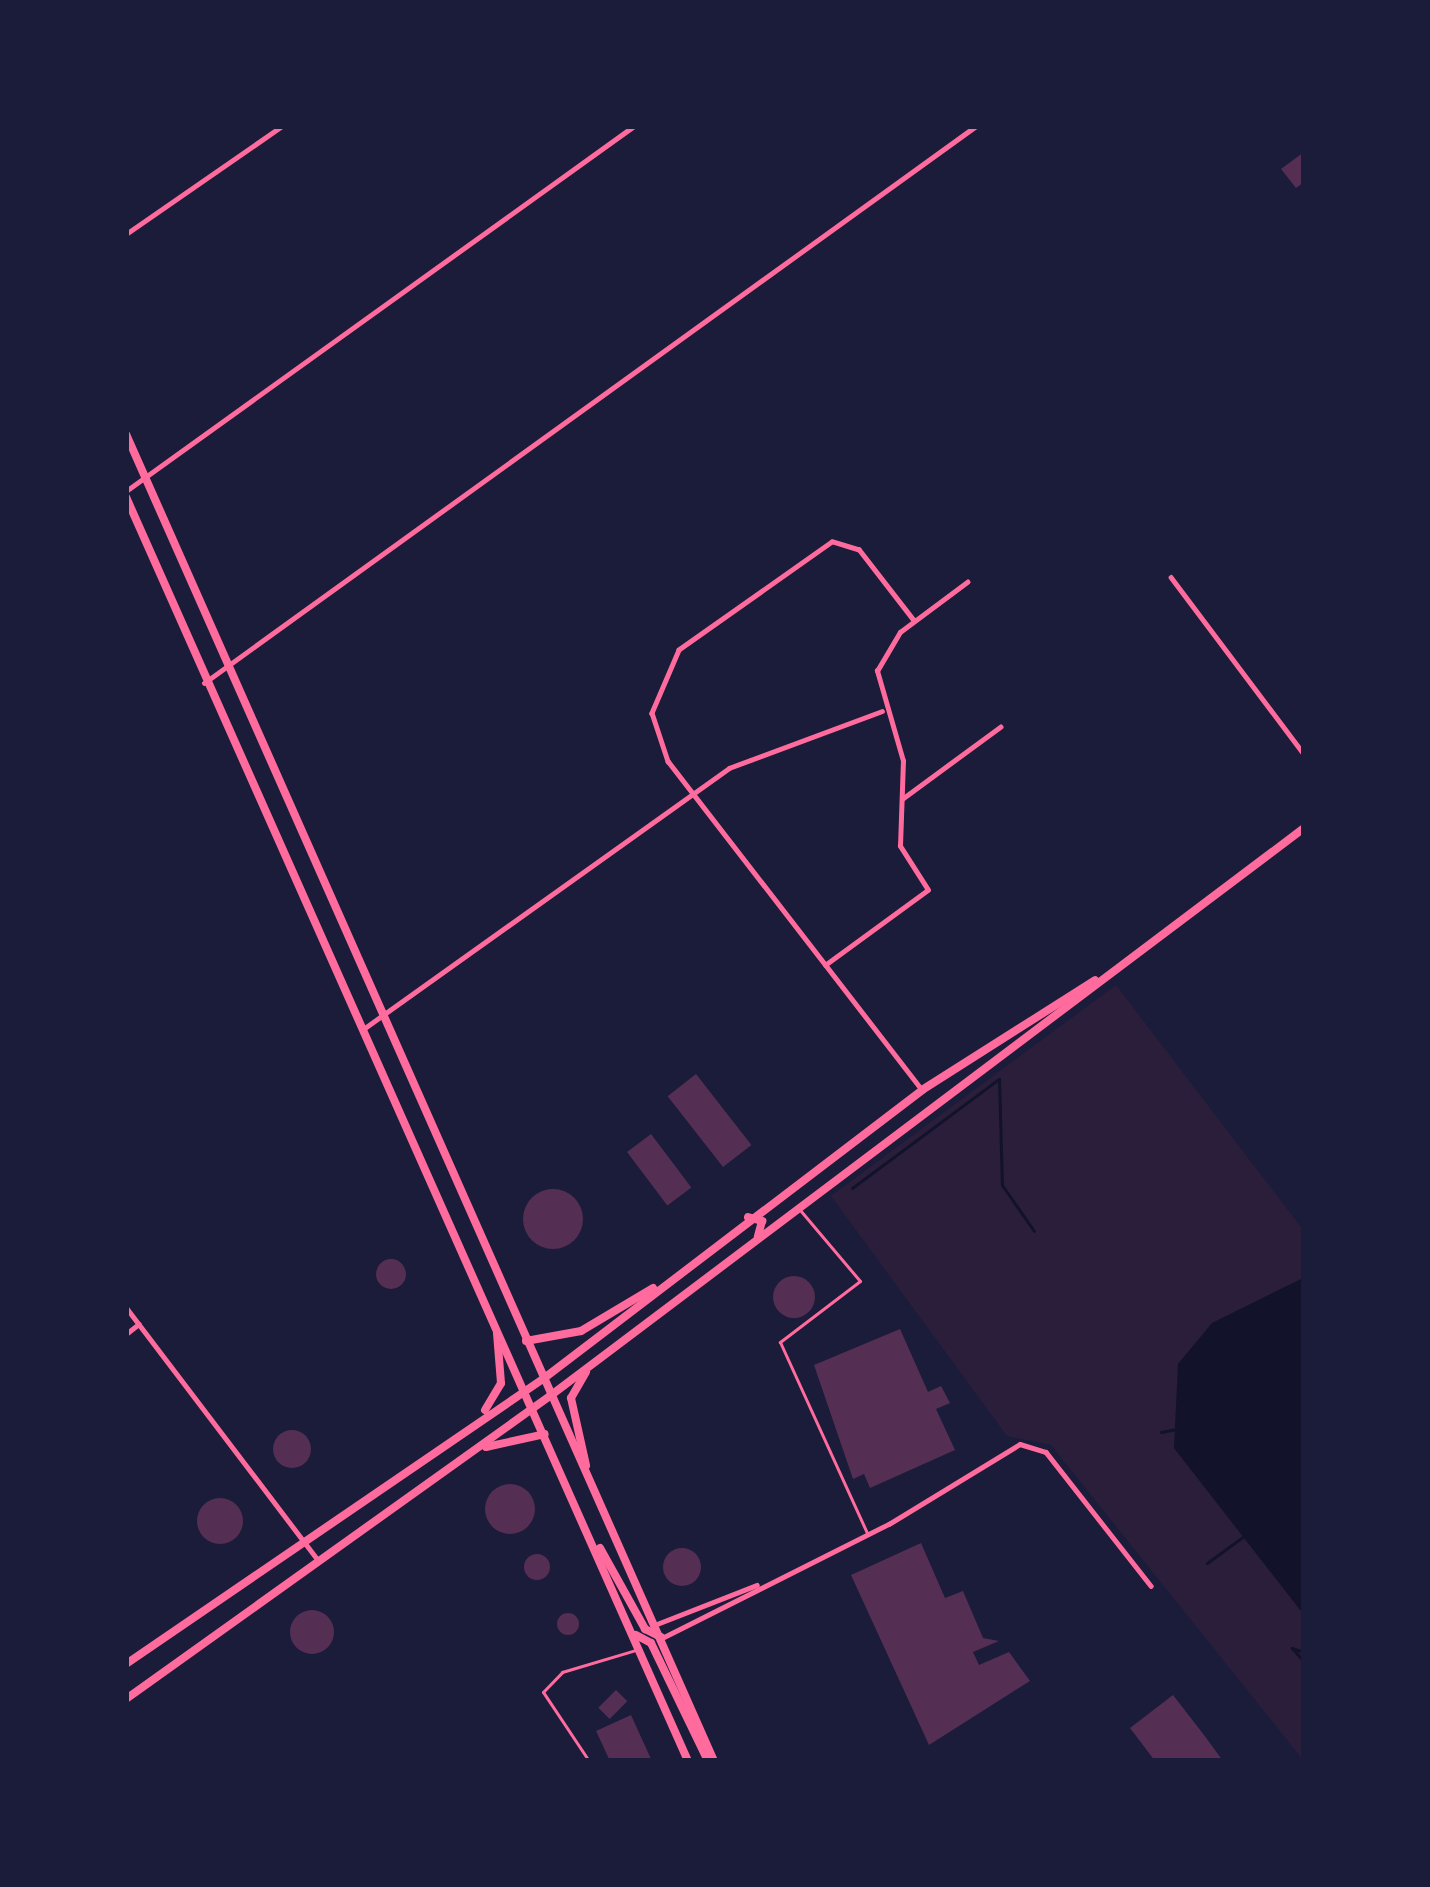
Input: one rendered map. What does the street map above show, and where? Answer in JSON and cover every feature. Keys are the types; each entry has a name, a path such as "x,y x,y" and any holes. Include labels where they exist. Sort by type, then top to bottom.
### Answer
{"main road":[{"path":"126,434 542,1379 662,1638 711,1761"},
{"path":"126,494 204,683 526,1390 688,1761"},
{"path":"126,1699 534,1408 1304,828"},
{"path":"126,1664 483,1415 542,1379 747,1217 922,1090 1102,977"},
{"path":"798,1208 800,1179"},
{"path":"747,1217 763,1222 754,1243"},
{"path":"526,1341 581,1331 659,1286"},
{"path":"483,1415 501,1383 497,1326"},
{"path":"590,1366 571,1398 591,1484"},
{"path":"473,1452 545,1434"},
{"path":"587,1528 645,1629 662,1638"},
{"path":"634,1634 651,1643 711,1761"}],"street":[{"path":"126,234 282,126"},
{"path":"126,494 634,126"},
{"path":"204,683 976,126"},
{"path":"914,622 860,550 832,542 679,650 652,713 693,793 922,1090"},
{"path":"1171,577 1304,754"},
{"path":"825,965 928,890 900,846 903,761 882,711 880,660 914,622 968,583"},
{"path":"362,1030 693,793 759,753 882,711"},
{"path":"902,799 1000,727"},
{"path":"126,1307 321,1563"},
{"path":"126,1334 139,1324"},
{"path":"640,1648 868,1534 1020,1444 1046,1452 1151,1586"},
{"path":"634,1634 763,1584"}],"lane":[{"path":"798,1208 860,1281 780,1342 868,1534"},
{"path":"589,1761 543,1692 562,1672 640,1648"}],"shaded area":[{"path":"1116,985 1304,1231 1304,1761 1051,1445 1007,1436 831,1196"},
{"path":"1303,1278 1304,1615 1174,1448 1178,1364 1212,1323"}],"building":[{"path":"1304,152 1304,182 1296,188 1281,169"},
{"path":"696,1074 751,1145 723,1167 668,1096"},
{"path":"651,1134 691,1188 667,1206 627,1152"},
{"path":"553,1189 574,1198 583,1219 574,1240 553,1249 532,1240 523,1219 532,1198"},
{"path":"391,1259 406,1274 391,1289 376,1274"},
{"path":"794,1276 809,1282 815,1297 809,1312 794,1318 779,1312 773,1297 779,1282"},
{"path":"900,1329 928,1392 941,1386 950,1403 936,1409 955,1450 870,1488 864,1474 853,1479 814,1365"},
{"path":"292,1430 306,1435 311,1449 306,1463 292,1468 278,1463 273,1449 278,1435"},
{"path":"510,1484 528,1491 535,1509 528,1527 510,1534 492,1527 485,1509 492,1491"},
{"path":"220,1498 236,1505 243,1521 236,1537 220,1544 204,1537 197,1521 204,1505"},
{"path":"921,1543 945,1598 963,1591 983,1638 999,1641 973,1652 979,1665 1009,1652 1030,1681 929,1745 851,1575"},
{"path":"682,1548 695,1554 701,1567 695,1580 682,1586 669,1580 663,1567 669,1554"},
{"path":"537,1554 550,1567 537,1580 524,1567"},
{"path":"312,1610 327,1617 334,1632 327,1647 312,1654 297,1647 290,1632 297,1617"},
{"path":"568,1613 579,1624 568,1635 557,1624"},
{"path":"616,1690 627,1701 610,1719 598,1708"},
{"path":"1173,1695 1223,1761 1155,1761 1130,1728"},
{"path":"631,1715 651,1759 610,1761 596,1731"}],"waterway":[{"path":"852,1188 999,1079 1002,1185 1034,1231"},
{"path":"1161,1432 1177,1429"},
{"path":"1207,1563 1244,1536"},
{"path":"1304,1652 1292,1648 1304,1662"}]}
